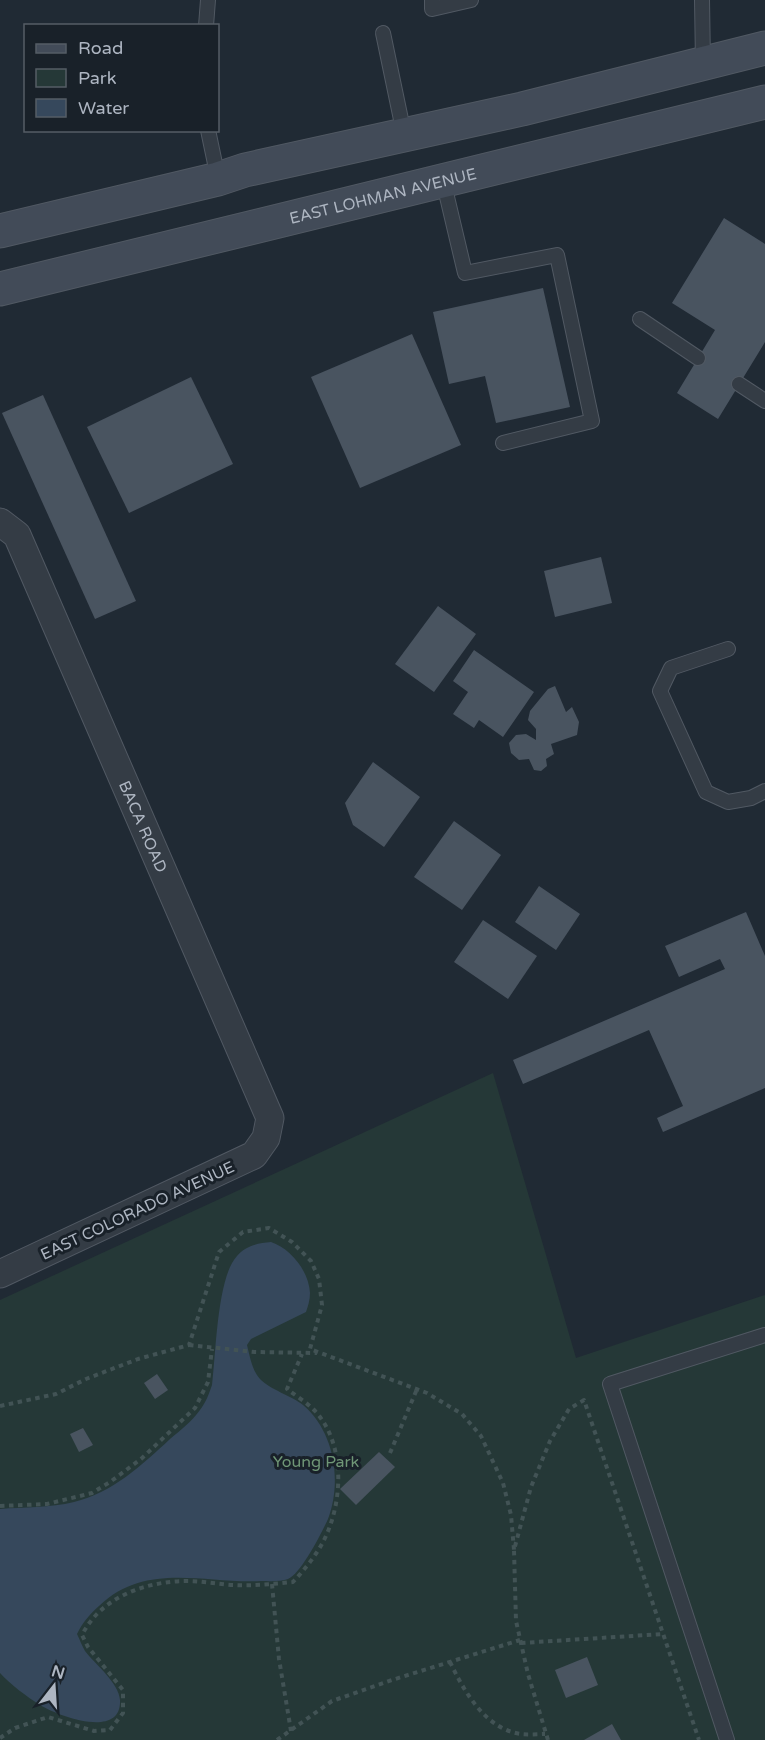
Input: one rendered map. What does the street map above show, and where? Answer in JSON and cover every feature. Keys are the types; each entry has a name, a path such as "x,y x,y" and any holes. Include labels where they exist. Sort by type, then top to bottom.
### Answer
{"main road":[{"path":"0,231 218,179 246,170 522,109 765,48"},
{"name":"EAST LOHMAN AVENUE","path":"0,289 765,102"}],"street":[{"name":"BACA ROAD","path":"0,522 16,535 270,1118 266,1138"},
{"name":"EAST COLORADO AVENUE","path":"0,1274 254,1155 266,1138"}],"lane":[{"path":"206,24 208,0"},
{"path":"432,0 432,9 471,0"},
{"path":"702,0 703,63"},
{"path":"383,33 404,134"},
{"path":"208,132 218,179"},
{"path":"443,180 465,273 557,255 592,421 503,443"},
{"path":"639,320 698,358"},
{"path":"739,384 765,401"},
{"path":"728,649 671,668 660,691 706,792 728,802 751,798 765,791"},
{"path":"727,1740 610,1384 765,1335"}],"path":[{"path":"189,1345 219,1252 243,1232 269,1228 292,1242 311,1261 319,1279 322,1305 310,1349 427,1393 462,1414 481,1436 503,1483 511,1515 516,1621 548,1740"},
{"path":"0,1406 56,1394 86,1379 138,1359 189,1345 255,1352 317,1353"},
{"path":"0,1506 47,1504 92,1493 110,1482 141,1459 195,1408 208,1382 213,1349"},
{"path":"0,1738 15,1728 48,1717 94,1731 110,1730 123,1713 123,1690 88,1647 82,1635 87,1624 100,1610 128,1592 164,1583 185,1581 234,1585 293,1582 323,1542 335,1512 338,1462 329,1434 315,1412 287,1389 302,1354"},
{"path":"390,1453 417,1389"},
{"path":"514,1550 531,1487 550,1441 569,1409 584,1400 699,1740"},
{"path":"272,1584 279,1659 291,1731"},
{"path":"277,1740 332,1701 520,1641 663,1634"},
{"path":"450,1662 471,1698 496,1725 520,1734 545,1734"}],"green space":[{"name":"Young Park","path":"493,1073 576,1358 765,1295 765,1740 0,1740 0,1300"}],"water":[{"path":"271,1242 285,1249 302,1269 309,1285 309,1303 306,1312 251,1339 247,1345 253,1367 260,1379 303,1405 314,1416 329,1443 335,1474 332,1505 328,1519 305,1561 288,1579 240,1581 197,1578 156,1579 117,1592 92,1612 77,1634 85,1651 116,1687 120,1700 118,1712 111,1719 88,1722 49,1710 24,1694 0,1673 0,1509 65,1504 88,1498 126,1477 190,1422 204,1404 212,1385 221,1298 230,1266 248,1247"}],"building":[{"path":"724,218 765,244 765,342 718,419 677,393 715,330 672,303"},
{"path":"543,288 570,407 496,423 485,376 449,384 433,312"},
{"path":"412,334 461,445 360,488 311,377"},
{"path":"191,377 233,464 129,513 87,427"},
{"path":"43,395 136,601 95,619 2,413"},
{"path":"601,557 612,603 555,617 544,571"},
{"path":"438,606 476,634 434,692 395,664"},
{"path":"474,650 534,692 503,737 479,720 474,728 453,714 468,692 453,681"},
{"path":"555,686 566,712 572,707 579,722 577,735 551,744 554,754 546,759 547,766 541,771 534,770 529,759 519,760 511,753 509,743 516,735 526,734 536,740 536,729 528,720 530,711 548,689"},
{"path":"373,762 420,797 384,847 353,825 345,803"},
{"path":"454,821 501,855 462,910 414,877"},
{"path":"539,886 580,914 556,950 515,922"},
{"path":"746,912 765,956 765,1088 663,1132 657,1118 683,1106 649,1030 523,1084 513,1060 725,969 720,959 679,977 665,946"},
{"path":"483,920 537,956 508,999 454,962"},
{"path":"157,1374 168,1390 155,1399 144,1383"},
{"path":"83,1428 93,1445 79,1452 70,1434"},
{"path":"379,1452 395,1467 356,1505 340,1489"},
{"path":"587,1657 598,1685 566,1698 555,1670"},
{"path":"612,1724 621,1740 584,1740"}]}
